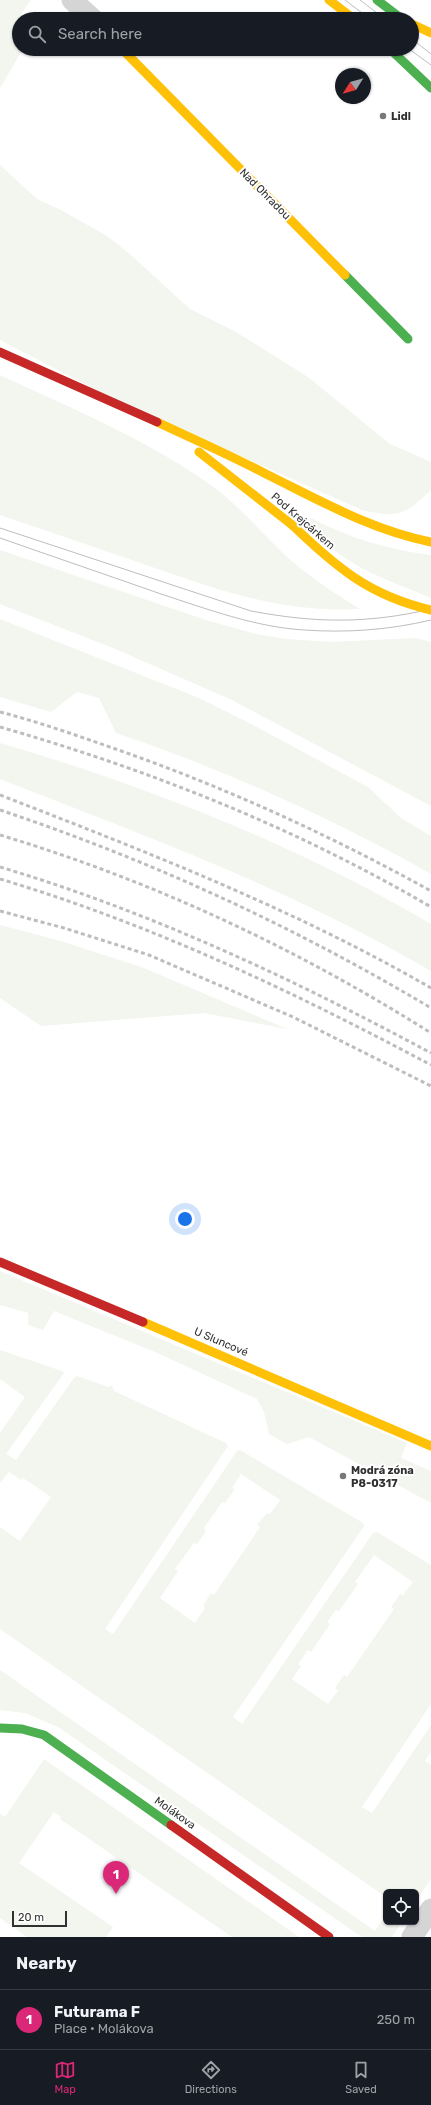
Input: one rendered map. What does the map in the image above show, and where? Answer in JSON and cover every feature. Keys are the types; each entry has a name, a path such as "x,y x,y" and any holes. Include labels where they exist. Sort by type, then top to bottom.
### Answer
{"street":[{"path":"72,0 85,12"},
{"path":"329,0 345,12"},
{"path":"377,0 393,12"},
{"path":"419,27 431,33"},
{"name":"Nad Ohradou","path":"129,56 408,339"},
{"path":"397,56 431,88"},
{"name":"Pod Krejcárkem","path":"0,352 246,464 338,513 411,539 431,542"},
{"name":"Pod Krejcárkem","path":"171,430 291,524 335,566 378,593 431,610"},
{"name":"U Sluncové","path":"0,1262 273,1377 431,1446"},
{"name":"Molákova","path":"0,1728 31,1730 44,1735 329,1937"},
{"path":"412,1937 431,1909"}],"shaded area":[{"path":"0,0 31,0 22,12 12,12 12,56 19,56 0,88"},
{"path":"0,165 37,199 61,210 107,236 131,255 190,309 236,332 308,377 390,444 431,462 431,490 414,505 400,513 384,514 362,510 117,401 0,340"},
{"path":"0,375 83,413 139,441 192,472 235,505 294,563 322,584 360,609 305,608 254,599 204,585 0,515"},
{"path":"311,518 340,532 370,542 400,550 431,555 431,598 364,569 334,550 306,524"},
{"path":"0,550 206,620 256,634 287,639 331,642 416,638 431,642 431,806 232,700 113,648 0,604"},
{"path":"0,619 199,698 253,725 368,787 401,818 431,836 431,874 354,833 276,796 157,747 116,733 99,698 77,692 51,712 0,697"},
{"path":"0,743 112,779 221,820 328,869 380,895 431,924 431,971 327,915 273,890 165,844 0,779"},
{"path":"0,925 61,941 144,968 287,1029 204,1013 41,1026 0,998"},
{"path":"0,1271 407,1443 401,1458 431,1471 431,1503 309,1437 287,1444 269,1434 264,1412 257,1399 155,1352 54,1311 43,1330 28,1325 28,1313 0,1305"},
{"path":"0,1350 62,1371 64,1373 6,1454 16,1460 74,1378 77,1376 108,1387 112,1386 114,1391 226,1443 228,1446 105,1629 113,1634 237,1451 240,1450 363,1523 364,1526 233,1717 242,1724 373,1533 377,1532 431,1565 431,1704 362,1807 372,1813 431,1725 431,1752 425,1761 431,1765 431,1879 419,1897 419,1889 383,1889 383,1895 0,1629 0,1527 20,1541 51,1497 23,1478 21,1480 9,1472 0,1483 0,1433 25,1397 0,1379","holes":["241,1474 280,1500 270,1514 267,1513 257,1525 260,1527 214,1595 211,1593 203,1606 205,1608 195,1623 160,1598 178,1571 175,1569 194,1543 197,1544 206,1531 204,1528 222,1502 225,1503 235,1489 232,1488","374,1555 413,1582 403,1595 400,1594 391,1607 394,1609 347,1677 344,1675 335,1688 338,1691 328,1704 292,1679 301,1666 298,1664 308,1650 311,1652 330,1624 327,1622 336,1610 339,1611 358,1584 355,1582"]},
{"path":"0,1670 375,1931 383,1919 383,1925 400,1925 392,1937 362,1937 58,1727 25,1713 0,1710"},
{"path":"44,1759 299,1937 232,1937 60,1819 61,1817 54,1812 19,1863 113,1927 106,1937 27,1937 0,1918 0,1814 5,1817"}],"tram line":[{"path":"345,0 361,12"},
{"path":"360,0 376,12"},
{"path":"419,45 431,54"},
{"path":"419,56 431,65"},
{"path":"0,528 251,611 297,618 341,620 385,617 431,609"},
{"path":"0,538 196,606 267,625 304,630 352,631 399,626 431,620"}],"railway":[{"path":"0,712 39,723 104,745 230,793 352,849 431,891"},
{"path":"0,727 112,762 221,804 328,852 380,878 431,907"},
{"path":"0,795 165,860 273,907 379,959 431,988"},
{"path":"0,810 112,851 221,897 380,978 431,1008"},
{"path":"0,835 113,873 222,919 276,945 328,973 431,1033"},
{"path":"0,867 112,905 220,949 327,999 431,1053"},
{"path":"0,879 112,917 220,961 326,1011 431,1065"},
{"path":"0,911 64,928 149,955 293,1017 431,1086"}],"traffic: fast":[{"path":"377,0 393,12"},
{"path":"397,56 431,88"},
{"path":"345,275 408,339"},
{"path":"0,1728 22,1729 44,1735 171,1825"}],"traffic: slow":[{"path":"329,0 345,12"},
{"path":"419,27 431,33"},
{"path":"129,56 345,275"},
{"path":"157,422 239,460 347,514 388,530 431,542"},
{"path":"199,452 291,524"},
{"path":"291,524 354,578 371,588 408,604 431,610"},
{"path":"143,1322 431,1446"}],"traffic: jam":[{"path":"0,352 157,422"},
{"path":"0,1262 143,1322"},
{"path":"171,1825 329,1937"}],"place":[{"name":"Lidl","path":"383,116"},
{"name":"Modrá zóna P8-0317","path":"343,1476"},
{"name":"Futurama F","path":"116,1894"}]}
